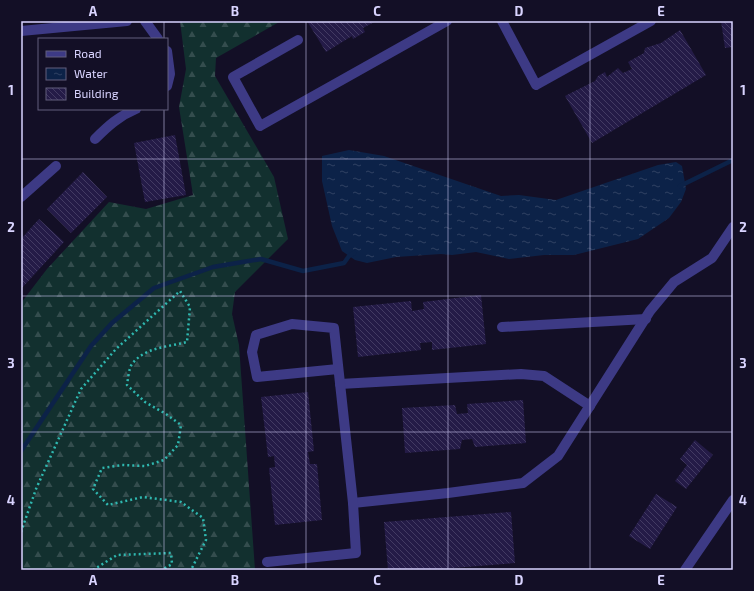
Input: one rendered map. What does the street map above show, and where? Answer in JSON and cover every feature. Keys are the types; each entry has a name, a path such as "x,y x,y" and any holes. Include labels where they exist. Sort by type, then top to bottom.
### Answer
{"street":[{"path":"21,31 90,23 127,21"},
{"path":"145,21 157,38"},
{"path":"298,40 234,77 260,126 447,21"},
{"path":"502,21 536,85 651,21"},
{"path":"168,53 170,74 168,82"},
{"path":"95,139 108,125 134,110"},
{"path":"21,197 56,166"},
{"path":"353,503 523,483 558,456 646,319 674,282 712,258 733,227"},
{"path":"502,327 646,319"},
{"path":"267,562 356,553 353,503 334,328 292,324 256,335 252,352 257,378 338,369"},
{"path":"340,384 521,374 536,375 544,376 590,406"},
{"path":"685,570 733,500"}],"path":[{"path":"21,532 36,489 81,389 116,349 180,291 190,307 187,342 162,349 148,350 132,364 127,385 145,402 181,425 178,445 164,460 145,466 122,465 102,468 92,489 108,505 143,497 173,501 180,502 203,518 206,540 191,570"},
{"path":"93,570 117,556 172,553 172,564 162,570"}],"green space":[{"path":"180,21 281,21 216,58 215,76 274,177 288,239 235,292 232,314 239,345 255,570 21,570 21,303 47,269 109,202 146,209 193,195 179,107 186,69"}],"water":[{"path":"349,150 384,156 501,196 519,195 556,200 658,165 676,162 682,166 686,189 681,202 669,218 638,239 574,255 544,255 509,259 476,252 452,255 441,254 396,257 367,263 355,260 342,251 332,226 322,181 322,156"}],"building":[{"path":"307,21 376,21 363,28 365,32 353,39 352,36 326,52"},
{"path":"721,21 733,21 733,47 725,48"},
{"path":"680,30 706,75 592,143 565,96 595,81 598,76 605,72 607,77 618,68 623,73 632,69 628,62 644,53 645,48 661,43"},
{"path":"175,135 186,195 145,202 134,143"},
{"path":"83,172 107,197 71,233 47,209"},
{"path":"39,219 64,242 21,289 21,239"},
{"path":"481,295 486,344 432,350 432,342 420,343 421,350 358,357 353,307 411,301 412,311 424,309 423,302"},
{"path":"308,392 314,451 308,452 310,464 317,464 322,520 275,525 269,468 275,467 274,456 268,457 261,397"},
{"path":"523,400 526,443 475,447 472,439 462,440 460,449 405,453 402,408 455,405 457,414 468,413 467,404"},
{"path":"695,440 713,455 686,489 675,481 687,465 680,459"},
{"path":"656,494 677,507 650,549 629,536"},
{"path":"511,512 515,563 428,570 388,570 384,522"}],"waterway":[{"path":"680,186 733,160"},
{"path":"21,451 91,346 112,323 154,288 213,267 261,259 303,271 344,263 349,256 354,253"}]}
